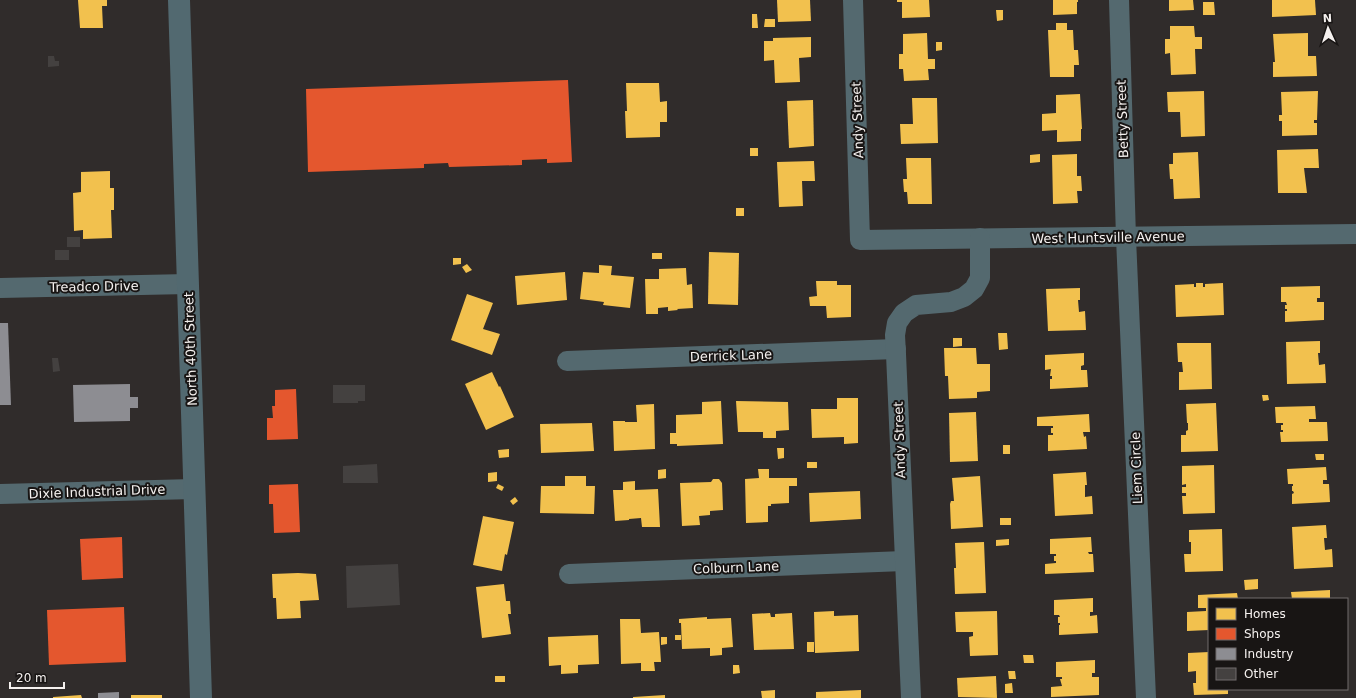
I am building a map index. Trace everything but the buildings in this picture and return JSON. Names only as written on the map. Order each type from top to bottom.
[{"type":"street","name":"North 40th Street","points":[[179,0],[201,698]]},
{"type":"street","name":"Andy Street","points":[[853,0],[860,240]]},
{"type":"street","name":"Betty Street","points":[[1119,0],[1126,238]]},
{"type":"street","name":"West Huntsville Avenue","points":[[860,240],[1126,238],[1356,234]]},
{"type":"street","name":"Andy Street","points":[[910,698],[895,335],[897,323],[904,313],[916,304],[952,302],[964,297],[974,289],[980,278],[980,238]]},
{"type":"street","name":"Liem Circle","points":[[1126,238],[1146,698]]},
{"type":"street","name":"Treadco Drive","points":[[0,288],[188,284]]},
{"type":"street","name":"Derrick Lane","points":[[566,361],[896,349]]},
{"type":"street","name":"Dixie Industrial Drive","points":[[0,494],[194,489]]},
{"type":"street","name":"Colburn Lane","points":[[569,574],[904,561]]}]
